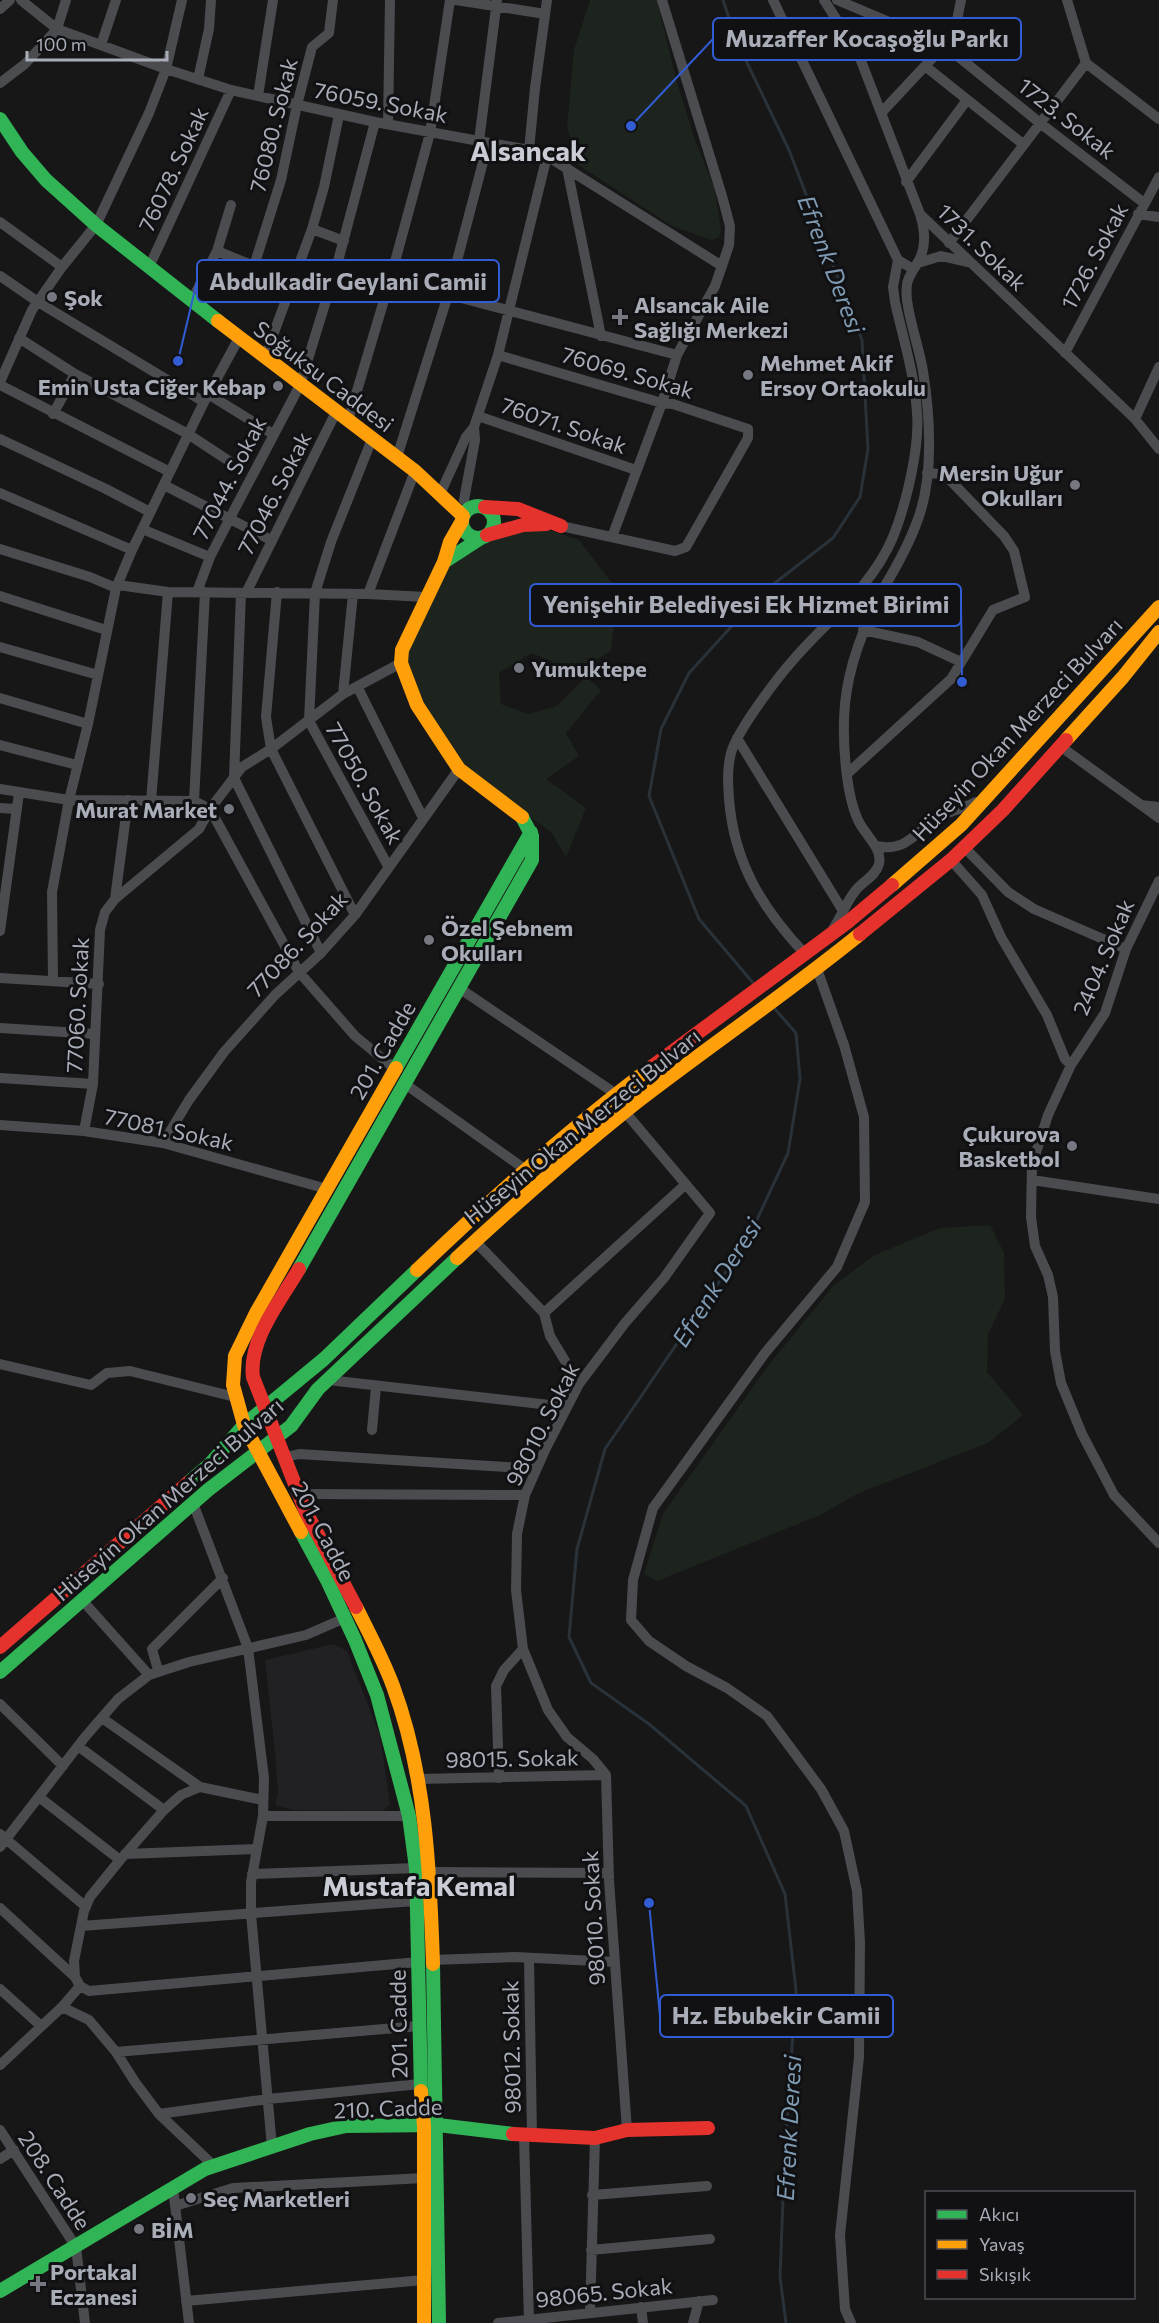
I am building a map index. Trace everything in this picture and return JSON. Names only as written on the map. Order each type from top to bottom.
[{"type":"main road","name":"Soğuksu Caddesi","points":[[3,128],[46,180],[96,225],[239,338],[415,471],[441,494]]},
{"type":"main road","points":[[441,494],[465,511],[485,507],[518,509],[561,526]]},
{"type":"main road","points":[[444,562],[491,531],[494,519],[485,507]]},
{"type":"main road","points":[[465,511],[465,532],[470,535],[484,536],[534,523],[561,526]]},
{"type":"main road","points":[[465,511],[450,542],[444,562],[402,650],[401,663],[417,705],[459,770],[520,815],[531,832]]},
{"type":"main road","name":"Hüseyin Okan Merzeci Bulvarı","points":[[0,1647],[210,1464],[244,1425],[324,1359],[473,1216],[526,1170],[616,1094],[828,937],[961,825],[1159,607]]},
{"type":"main road","name":"Hüseyin Okan Merzeci Bulvarı","points":[[0,1672],[193,1503],[291,1426],[318,1389],[523,1196],[626,1112],[813,972],[951,860],[1003,810],[1158,635]]},
{"type":"main road","name":"201. Cadde","points":[[439,2323],[431,2125],[430,1872],[419,1779],[393,1688],[370,1630],[310,1521],[265,1409],[251,1366],[255,1349],[527,870],[534,848],[531,832]]},
{"type":"main road","name":"201. Cadde","points":[[424,2323],[424,2178],[431,2125],[420,2084],[416,1868],[409,1816],[377,1695],[345,1618],[244,1425],[233,1385],[235,1356],[327,1189],[531,832]]},
{"type":"main road","name":"210. Cadde","points":[[0,2290],[213,2166],[310,2134],[346,2126],[431,2125],[528,2135],[595,2138],[627,2130],[708,2128]]},
{"type":"street","points":[[0,9],[10,0]]},
{"type":"street","name":"76059. Sokak","points":[[21,0],[57,29],[231,90],[339,115],[529,150],[547,156],[723,266]]},
{"type":"street","points":[[0,83],[25,64],[57,29],[66,0]]},
{"type":"street","points":[[101,45],[116,0]]},
{"type":"street","points":[[170,472],[53,414],[0,384],[19,338],[38,302],[62,267],[96,225],[149,113],[166,69],[182,0]]},
{"type":"street","points":[[198,79],[209,29],[211,0]]},
{"type":"street","points":[[258,96],[273,0]]},
{"type":"street","name":"76080. Sokak","points":[[254,266],[281,180],[312,47],[330,33],[333,0]]},
{"type":"street","points":[[388,124],[390,0]]},
{"type":"street","points":[[348,421],[430,133],[450,0]]},
{"type":"street","points":[[456,0],[497,3],[545,14]]},
{"type":"street","points":[[529,150],[547,0]]},
{"type":"street","points":[[561,526],[612,537],[677,356],[715,286],[729,245],[730,226],[662,0]]},
{"type":"street","points":[[772,0],[898,260],[893,287],[918,414],[915,453],[903,509],[893,537],[867,583],[793,660],[737,738],[730,754],[728,781],[735,838],[755,890],[800,958]]},
{"type":"street","name":"1731. Sokak","points":[[824,0],[858,53],[920,214],[1135,419],[1159,449]]},
{"type":"street","name":"1723. Sokak","points":[[837,0],[944,45],[1144,203]]},
{"type":"street","points":[[882,112],[954,35],[961,0]]},
{"type":"street","points":[[1067,0],[1086,63],[1159,119]]},
{"type":"street","points":[[397,457],[448,295],[484,142],[497,3]]},
{"type":"street","points":[[950,243],[1086,63]]},
{"type":"street","points":[[925,66],[1023,144]]},
{"type":"street","name":"76078. Sokak","points":[[150,266],[231,90]]},
{"type":"street","points":[[906,182],[967,100]]},
{"type":"street","points":[[265,357],[312,229],[324,187],[339,115]]},
{"type":"street","name":"77044. Sokak","points":[[194,801],[201,592],[210,557],[300,385],[344,242],[375,122]]},
{"type":"street","points":[[441,494],[466,437],[474,427],[498,355],[547,156]]},
{"type":"street","points":[[567,168],[601,336]]},
{"type":"street","name":"1726. Sokak","points":[[1065,353],[1159,177]]},
{"type":"street","points":[[192,300],[217,251],[231,206]]},
{"type":"street","points":[[828,937],[856,890],[878,869],[880,860],[876,846],[858,820],[844,749],[845,703],[863,630],[919,518],[927,473],[929,420],[923,371],[907,299],[908,279],[925,241],[920,214]]},
{"type":"street","points":[[1138,214],[1159,217]]},
{"type":"street","points":[[0,222],[62,267]]},
{"type":"street","points":[[312,229],[344,242]]},
{"type":"street","points":[[217,251],[254,266],[290,293]]},
{"type":"street","points":[[898,260],[915,266],[941,256],[972,263]]},
{"type":"street","points":[[337,265],[677,356]]},
{"type":"street","points":[[0,278],[38,302],[273,434]]},
{"type":"street","points":[[19,338],[75,374],[189,434],[232,463]]},
{"type":"street","points":[[53,980],[52,892],[69,800],[88,724],[106,630],[117,587],[150,512],[206,398],[239,338]]},
{"type":"street","name":"76069. Sokak","points":[[498,355],[662,403],[673,404],[748,429],[748,438],[686,547],[675,551],[612,537]]},
{"type":"street","points":[[1135,419],[1159,367]]},
{"type":"street","points":[[53,414],[75,374]]},
{"type":"street","name":"77046. Sokak","points":[[244,592],[336,412]]},
{"type":"street","name":"76071. Sokak","points":[[478,416],[636,470]]},
{"type":"street","points":[[465,511],[475,440],[474,427]]},
{"type":"street","points":[[0,439],[150,512]]},
{"type":"street","name":"77050. Sokak","points":[[372,439],[331,542],[315,593],[309,721],[388,867]]},
{"type":"street","points":[[368,594],[415,471]]},
{"type":"street","points":[[848,773],[951,679],[993,610],[1024,597],[1014,551],[1004,536],[950,480],[940,474],[927,473]]},
{"type":"street","points":[[164,484],[271,540]]},
{"type":"street","points":[[0,493],[132,550]]},
{"type":"street","points":[[142,529],[210,557]]},
{"type":"street","points":[[0,549],[117,587],[168,592],[277,592],[426,597]]},
{"type":"street","points":[[151,801],[168,592]]},
{"type":"street","points":[[244,592],[234,778],[321,952]]},
{"type":"street","points":[[277,592],[266,717],[271,749],[355,915]]},
{"type":"street","points":[[343,694],[353,594]]},
{"type":"street","points":[[0,596],[106,630]]},
{"type":"street","points":[[863,630],[918,642],[961,662]]},
{"type":"street","points":[[0,647],[98,675]]},
{"type":"street","name":"77060. Sokak","points":[[84,1131],[93,1084],[100,930],[105,912],[115,899],[198,829],[242,767],[271,749],[343,694],[401,663]]},
{"type":"street","points":[[358,688],[423,818]]},
{"type":"street","points":[[0,698],[88,724]]},
{"type":"street","points":[[737,738],[843,911]]},
{"type":"street","points":[[0,745],[77,765]]},
{"type":"street","points":[[1060,746],[1159,818]]},
{"type":"street","name":"77086. Sokak","points":[[163,1143],[189,1100],[224,1052],[275,994],[321,952],[355,915],[459,770]]},
{"type":"street","points":[[0,789],[69,800],[194,801],[210,809],[299,972],[355,1036],[395,1069]]},
{"type":"street","points":[[0,932],[19,793]]},
{"type":"street","points":[[876,846],[888,848],[900,846],[941,816],[965,808],[989,795]]},
{"type":"street","points":[[115,899],[128,800]]},
{"type":"street","points":[[1140,805],[1159,807]]},
{"type":"street","points":[[0,808],[16,809]]},
{"type":"street","points":[[964,847],[1008,892],[1034,909],[1126,949]]},
{"type":"street","points":[[951,860],[982,895],[1000,937],[1047,1015],[1065,1059],[1071,1065]]},
{"type":"street","name":"2404. Sokak","points":[[1157,887],[1126,949],[1105,1013],[1071,1065],[1048,1115],[1032,1165],[1031,1217],[1035,1246],[1048,1275],[1053,1297],[1055,1351],[1061,1383],[1082,1434],[1114,1495],[1159,1543]]},
{"type":"street","points":[[813,972],[844,1045],[864,1116],[865,1202],[837,1267],[765,1353],[653,1508],[633,1580],[631,1620],[649,1641],[686,1666],[727,1688],[766,1716],[821,1789],[844,1831],[857,1891],[860,1942],[859,2057],[840,2235],[845,2309],[851,2323]]},
{"type":"street","points":[[0,978],[99,984]]},
{"type":"street","points":[[459,988],[616,1094]]},
{"type":"street","points":[[0,1028],[95,1034]]},
{"type":"street","points":[[0,1078],[93,1084]]},
{"type":"street","points":[[405,1084],[526,1170]]},
{"type":"street","points":[[544,1313],[686,1184],[626,1112]]},
{"type":"street","name":"77081. Sokak","points":[[0,1125],[84,1131],[163,1143],[327,1189]]},
{"type":"street","points":[[1032,1180],[1159,1199]]},
{"type":"street","name":"98010. Sokak","points":[[627,2130],[608,1873],[606,1775],[593,1759],[567,1737],[548,1710],[523,1649],[516,1590],[517,1534],[525,1495],[579,1384],[625,1323],[664,1278],[710,1213],[686,1184]]},
{"type":"street","points":[[475,1241],[544,1313],[550,1336],[579,1384]]},
{"type":"street","points":[[0,1364],[91,1385],[107,1373],[130,1371],[235,1397]]},
{"type":"street","points":[[328,1380],[567,1407]]},
{"type":"street","points":[[372,1430],[376,1387]]},
{"type":"street","points":[[286,1457],[299,1454],[536,1469]]},
{"type":"street","points":[[298,1494],[525,1495]]},
{"type":"street","points":[[193,1503],[248,1648],[264,1778],[263,1816],[252,1874],[251,1914],[272,2147]]},
{"type":"street","points":[[153,1673],[152,1649],[223,1578]]},
{"type":"street","points":[[82,1600],[153,1673]]},
{"type":"street","points":[[86,1907],[2,1840],[118,1699],[153,1673],[306,1635],[345,1618]]},
{"type":"street","points":[[499,1778],[496,1686],[504,1670],[523,1649]]},
{"type":"street","points":[[0,1704],[63,1766]]},
{"type":"street","points":[[102,1718],[200,1787],[263,1800]]},
{"type":"street","points":[[78,1746],[164,1810]]},
{"type":"street","name":"98015. Sokak","points":[[419,1779],[606,1775]]},
{"type":"street","points":[[2,2059],[62,2007],[78,1981],[74,1961],[90,1897],[164,1810],[181,1795],[200,1787]]},
{"type":"street","points":[[39,1797],[122,1857],[256,1849]]},
{"type":"street","points":[[263,1816],[409,1816]]},
{"type":"street","points":[[252,1874],[416,1868]]},
{"type":"street","points":[[430,1872],[608,1873]]},
{"type":"street","points":[[81,1926],[415,1901]]},
{"type":"street","points":[[0,1908],[89,1991],[418,1962]]},
{"type":"street","name":"98012. Sokak","points":[[529,1958],[529,2321]]},
{"type":"street","name":"98012. Sokak","points":[[432,1960],[529,1958],[615,1962]]},
{"type":"street","points":[[0,1989],[41,2026]]},
{"type":"street","points":[[62,2007],[89,2020],[116,2052],[159,2114],[213,2166]]},
{"type":"street","points":[[116,2052],[419,2026]]},
{"type":"street","points":[[159,2114],[268,2099],[420,2084]]},
{"type":"street","name":"208. Cadde","points":[[0,2130],[76,2247],[85,2323]]},
{"type":"street","points":[[590,2313],[595,2138]]},
{"type":"street","points":[[0,2159],[14,2150]]},
{"type":"street","points":[[175,2206],[233,2188],[424,2178]]},
{"type":"street","points":[[592,2195],[707,2186]]},
{"type":"street","points":[[172,2188],[189,2323]]},
{"type":"street","points":[[591,2250],[710,2239]]},
{"type":"street","points":[[186,2301],[423,2280]]},
{"type":"street","name":"98065. Sokak","points":[[498,2323],[713,2300]]},
{"type":"street","points":[[693,2323],[699,2301]]},
{"type":"street","points":[[641,2307],[643,2323]]},
{"type":"shaded area","points":[[590,0],[657,0],[676,79],[694,137],[715,190],[721,230],[719,237],[712,240],[672,226],[577,164],[577,156],[567,128],[574,50]]},
{"type":"shaded area","name":"Yumuktepe","points":[[540,527],[579,540],[618,591],[611,651],[575,672],[532,653],[499,673],[501,704],[529,714],[557,706],[586,677],[601,690],[566,733],[579,756],[546,779],[586,808],[566,857],[551,832],[467,770],[428,716],[407,664],[408,648],[442,572],[492,536]]},
{"type":"shaded area","points":[[990,1225],[1004,1253],[1005,1299],[988,1334],[987,1372],[1023,1415],[988,1443],[859,1493],[820,1515],[657,1581],[644,1574],[663,1514],[767,1367],[834,1285],[875,1255],[940,1228]]},
{"type":"shaded area","points":[[334,1644],[347,1651],[380,1736],[390,1804],[383,1811],[293,1810],[275,1805],[278,1792],[265,1660]]},
{"type":"waterway","name":"Efrenk Deresi","points":[[723,0],[737,42],[789,150],[862,340],[868,449],[860,497],[833,538],[762,593],[689,673],[661,729],[649,796],[699,919],[754,984]]},
{"type":"waterway","name":"Efrenk Deresi","points":[[774,1008],[796,1033],[800,1079],[788,1153],[747,1241],[605,1449],[577,1549],[569,1637],[591,1683],[649,1724],[746,1806],[785,1894],[796,1990],[785,2147],[780,2277],[786,2323]]},
{"type":"traffic: fast","points":[[0,119],[22,152],[46,180],[96,225],[218,321]]},
{"type":"traffic: fast","points":[[478,506],[489,511],[494,522],[489,533],[478,538],[467,533],[462,522],[467,511],[478,506]]},
{"type":"traffic: fast","points":[[444,562],[481,538]]},
{"type":"traffic: fast","points":[[299,1269],[532,860],[532,836],[522,817]]},
{"type":"traffic: fast","points":[[396,1068],[531,832]]},
{"type":"traffic: fast","points":[[0,1672],[208,1490],[291,1426],[318,1389],[457,1258]]},
{"type":"traffic: fast","points":[[189,1482],[210,1464],[244,1425],[324,1359],[417,1270]]},
{"type":"traffic: fast","points":[[301,1532],[328,1582],[377,1695],[409,1816],[416,1868],[421,2091]]},
{"type":"traffic: fast","points":[[433,1964],[439,2323]]},
{"type":"traffic: fast","points":[[0,2291],[205,2169],[310,2134],[346,2126],[438,2125],[513,2134]]},
{"type":"traffic: slow","points":[[218,321],[415,471],[463,516]]},
{"type":"traffic: slow","points":[[462,521],[450,542],[444,562],[402,650],[401,663],[417,705],[459,769],[522,817]]},
{"type":"traffic: slow","points":[[892,885],[961,825],[1159,607]]},
{"type":"traffic: slow","points":[[1066,740],[1123,677],[1159,632]]},
{"type":"traffic: slow","points":[[457,1258],[633,1105],[860,934]]},
{"type":"traffic: slow","points":[[417,1270],[532,1164],[653,1066]]},
{"type":"traffic: slow","points":[[301,1532],[244,1425],[233,1385],[235,1356],[256,1313],[396,1068]]},
{"type":"traffic: slow","points":[[356,1607],[393,1686],[413,1754],[428,1858],[433,1964]]},
{"type":"traffic: slow","points":[[421,2091],[424,2126],[424,2323]]},
{"type":"traffic: jam","points":[[485,507],[518,509],[561,526]]},
{"type":"traffic: jam","points":[[487,535],[523,525],[546,524]]},
{"type":"traffic: jam","points":[[860,934],[951,860],[1003,810],[1066,740]]},
{"type":"traffic: jam","points":[[653,1066],[849,921],[892,885]]},
{"type":"traffic: jam","points":[[299,1269],[275,1307],[261,1335],[253,1363],[253,1377],[305,1510],[356,1607]]},
{"type":"traffic: jam","points":[[0,1647],[189,1482]]},
{"type":"traffic: jam","points":[[513,2134],[595,2138],[627,2130],[708,2128]]},
{"type":"place","name":"Muzaffer Kocaşoğlu Parkı","points":[[631,126]]},
{"type":"place","name":"Şok","points":[[52,297]]},
{"type":"place","name":"Alsancak Aile Sağlığı Merkezi","points":[[620,317]]},
{"type":"place","name":"Abdulkadir Geylani Camii","points":[[178,361]]},
{"type":"place","name":"Mehmet Akif Ersoy Ortaokulu","points":[[748,375]]},
{"type":"place","name":"Emin Usta Ciğer Kebap","points":[[278,386]]},
{"type":"place","name":"Mersin Uğur Okulları","points":[[1075,485]]},
{"type":"place","name":"Yumuktepe","points":[[519,668]]},
{"type":"place","name":"Yenişehir Belediyesi Ek Hizmet Birimi","points":[[962,682]]},
{"type":"place","name":"Murat Market","points":[[229,809]]},
{"type":"place","name":"Özel Şebnem Okulları","points":[[429,940]]},
{"type":"place","name":"Çukurova Basketbol","points":[[1072,1146]]},
{"type":"place","name":"Hz. Ebubekir Camii","points":[[649,1903]]},
{"type":"place","name":"Seç Marketleri","points":[[191,2198]]},
{"type":"place","name":"BİM","points":[[139,2229]]},
{"type":"place","name":"Portakal Eczanesi","points":[[38,2284]]},
{"type":"district","name":"Alsancak","points":[[528,150]]},
{"type":"district","name":"Mustafa Kemal","points":[[419,1885]]}]
